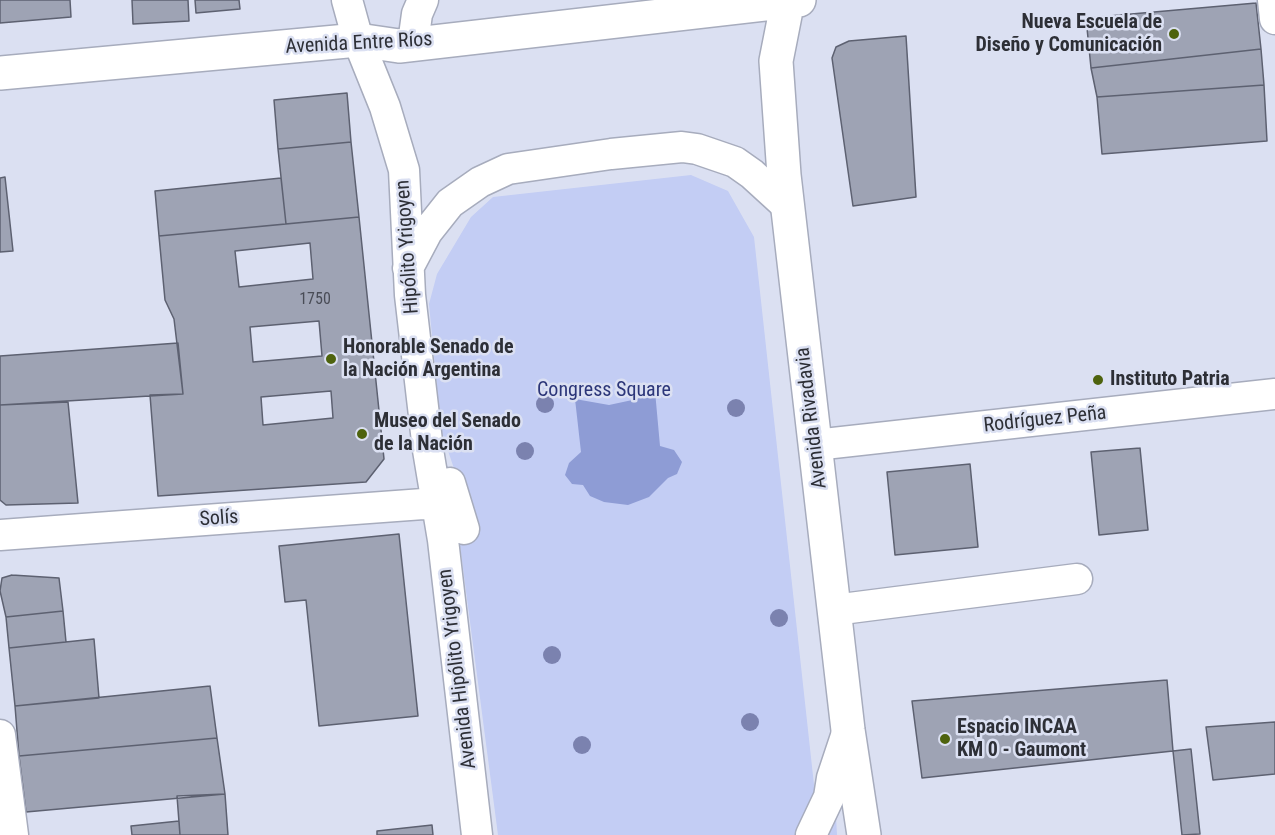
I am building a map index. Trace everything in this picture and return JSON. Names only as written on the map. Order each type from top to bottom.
[{"type":"main road","name":"Avenida Entre Ríos","points":[[0,72],[358,40],[399,46],[715,4],[792,0]]},
{"type":"main road","name":"Avenida Rivadavia","points":[[792,0],[776,61],[787,206],[848,730],[864,835]]},
{"type":"street","name":"Hipólito Yrigoyen","points":[[346,0],[358,40],[385,107],[404,170],[407,270],[428,450],[437,503]]},
{"type":"street","points":[[413,43],[417,14],[423,0]]},
{"type":"street","points":[[1273,0],[1275,19]]},
{"type":"street","points":[[407,270],[427,232],[450,203],[480,182],[508,169],[611,154],[682,147],[697,149],[735,162],[752,174],[787,206]]},
{"type":"street","name":"Rodríguez Peña","points":[[815,446],[1275,394]]},
{"type":"street","points":[[428,450],[452,486],[464,529]]},
{"type":"street","name":"Solís","points":[[0,535],[437,503]]},
{"type":"street","name":"Avenida Hipólito Yrigoyen","points":[[437,503],[477,835]]},
{"type":"street","points":[[834,610],[1077,579]]},
{"type":"street","points":[[811,835],[829,797],[832,778],[848,730]]},
{"type":"street","points":[[0,735],[14,835]]},
{"type":"green space","name":"Congress Square","points":[[691,175],[728,191],[754,237],[816,803],[836,816],[837,835],[498,835],[459,538],[474,528],[441,430],[429,304],[437,274],[471,217],[493,197]]},
{"type":"shaded area","points":[[655,391],[660,446],[674,450],[682,462],[677,474],[668,478],[649,497],[628,505],[604,502],[590,496],[583,485],[572,484],[565,475],[569,463],[581,452],[575,399],[609,405],[637,399]]},
{"type":"building","points":[[0,0],[70,0],[71,17],[0,23]]},
{"type":"building","points":[[132,0],[188,0],[189,21],[133,24]]},
{"type":"building","points":[[195,0],[239,0],[240,9],[196,13]]},
{"type":"building","name":"Nueva Escuela de Diseño y Comunicación","points":[[1256,3],[1261,49],[1091,68],[1086,18]]},
{"type":"building","points":[[906,36],[916,197],[853,206],[832,58],[836,47],[849,41]]},
{"type":"building","points":[[1261,49],[1264,85],[1097,97],[1091,68]]},
{"type":"building","points":[[1264,85],[1267,141],[1102,154],[1097,97]]},
{"type":"building","points":[[347,93],[351,142],[278,149],[274,100]]},
{"type":"building","points":[[351,142],[359,217],[286,224],[278,149]]},
{"type":"building","points":[[5,177],[13,251],[0,252],[0,178]]},
{"type":"building","points":[[281,178],[286,224],[159,236],[155,191]]},
{"type":"building","name":"Honorable Senado de la Nación Argentina","points":[[359,217],[384,459],[366,482],[158,496],[150,395],[183,394],[174,319],[165,300],[159,236]],"holes":[[[310,243],[313,279],[239,287],[235,251]],[[319,321],[322,356],[253,362],[250,327]],[[331,391],[333,418],[263,425],[261,397]]]},
{"type":"building","points":[[178,343],[183,394],[0,405],[0,356]]},
{"type":"building","points":[[68,402],[78,503],[6,505],[0,500],[0,405]]},
{"type":"building","points":[[1140,448],[1148,530],[1099,535],[1091,452]]},
{"type":"building","points":[[970,464],[978,547],[895,555],[887,472]]},
{"type":"building","points":[[399,534],[418,716],[319,726],[306,600],[285,602],[279,546]]},
{"type":"building","points":[[12,575],[59,578],[63,611],[6,617],[0,591],[2,578]]},
{"type":"building","points":[[63,611],[66,642],[9,648],[6,617]]},
{"type":"building","points":[[94,639],[99,698],[15,706],[9,648]]},
{"type":"building","points":[[1167,680],[1173,751],[922,778],[912,701]]},
{"type":"building","points":[[210,686],[217,738],[19,756],[15,706]]},
{"type":"building","points":[[1275,722],[1275,774],[1213,780],[1206,727]]},
{"type":"building","points":[[217,738],[225,794],[26,812],[19,756]]},
{"type":"building","points":[[1191,749],[1200,834],[1182,835],[1173,751]]},
{"type":"building","points":[[225,794],[228,835],[180,835],[177,796]]},
{"type":"building","points":[[179,821],[180,835],[132,835],[131,826]]},
{"type":"building","points":[[432,825],[433,835],[377,835],[377,831]]},
{"type":"place","name":"Nueva Escuela de Diseño y Comunicación","points":[[1174,34]]},
{"type":"place","name":"Honorable Senado de la Nación Argentina","points":[[331,359]]},
{"type":"place","name":"Instituto Patria","points":[[1098,380]]},
{"type":"place","name":"Museo del Senado de la Nación","points":[[362,434]]},
{"type":"place","name":"Espacio INCAA KM 0 - Gaumont","points":[[945,739]]}]
